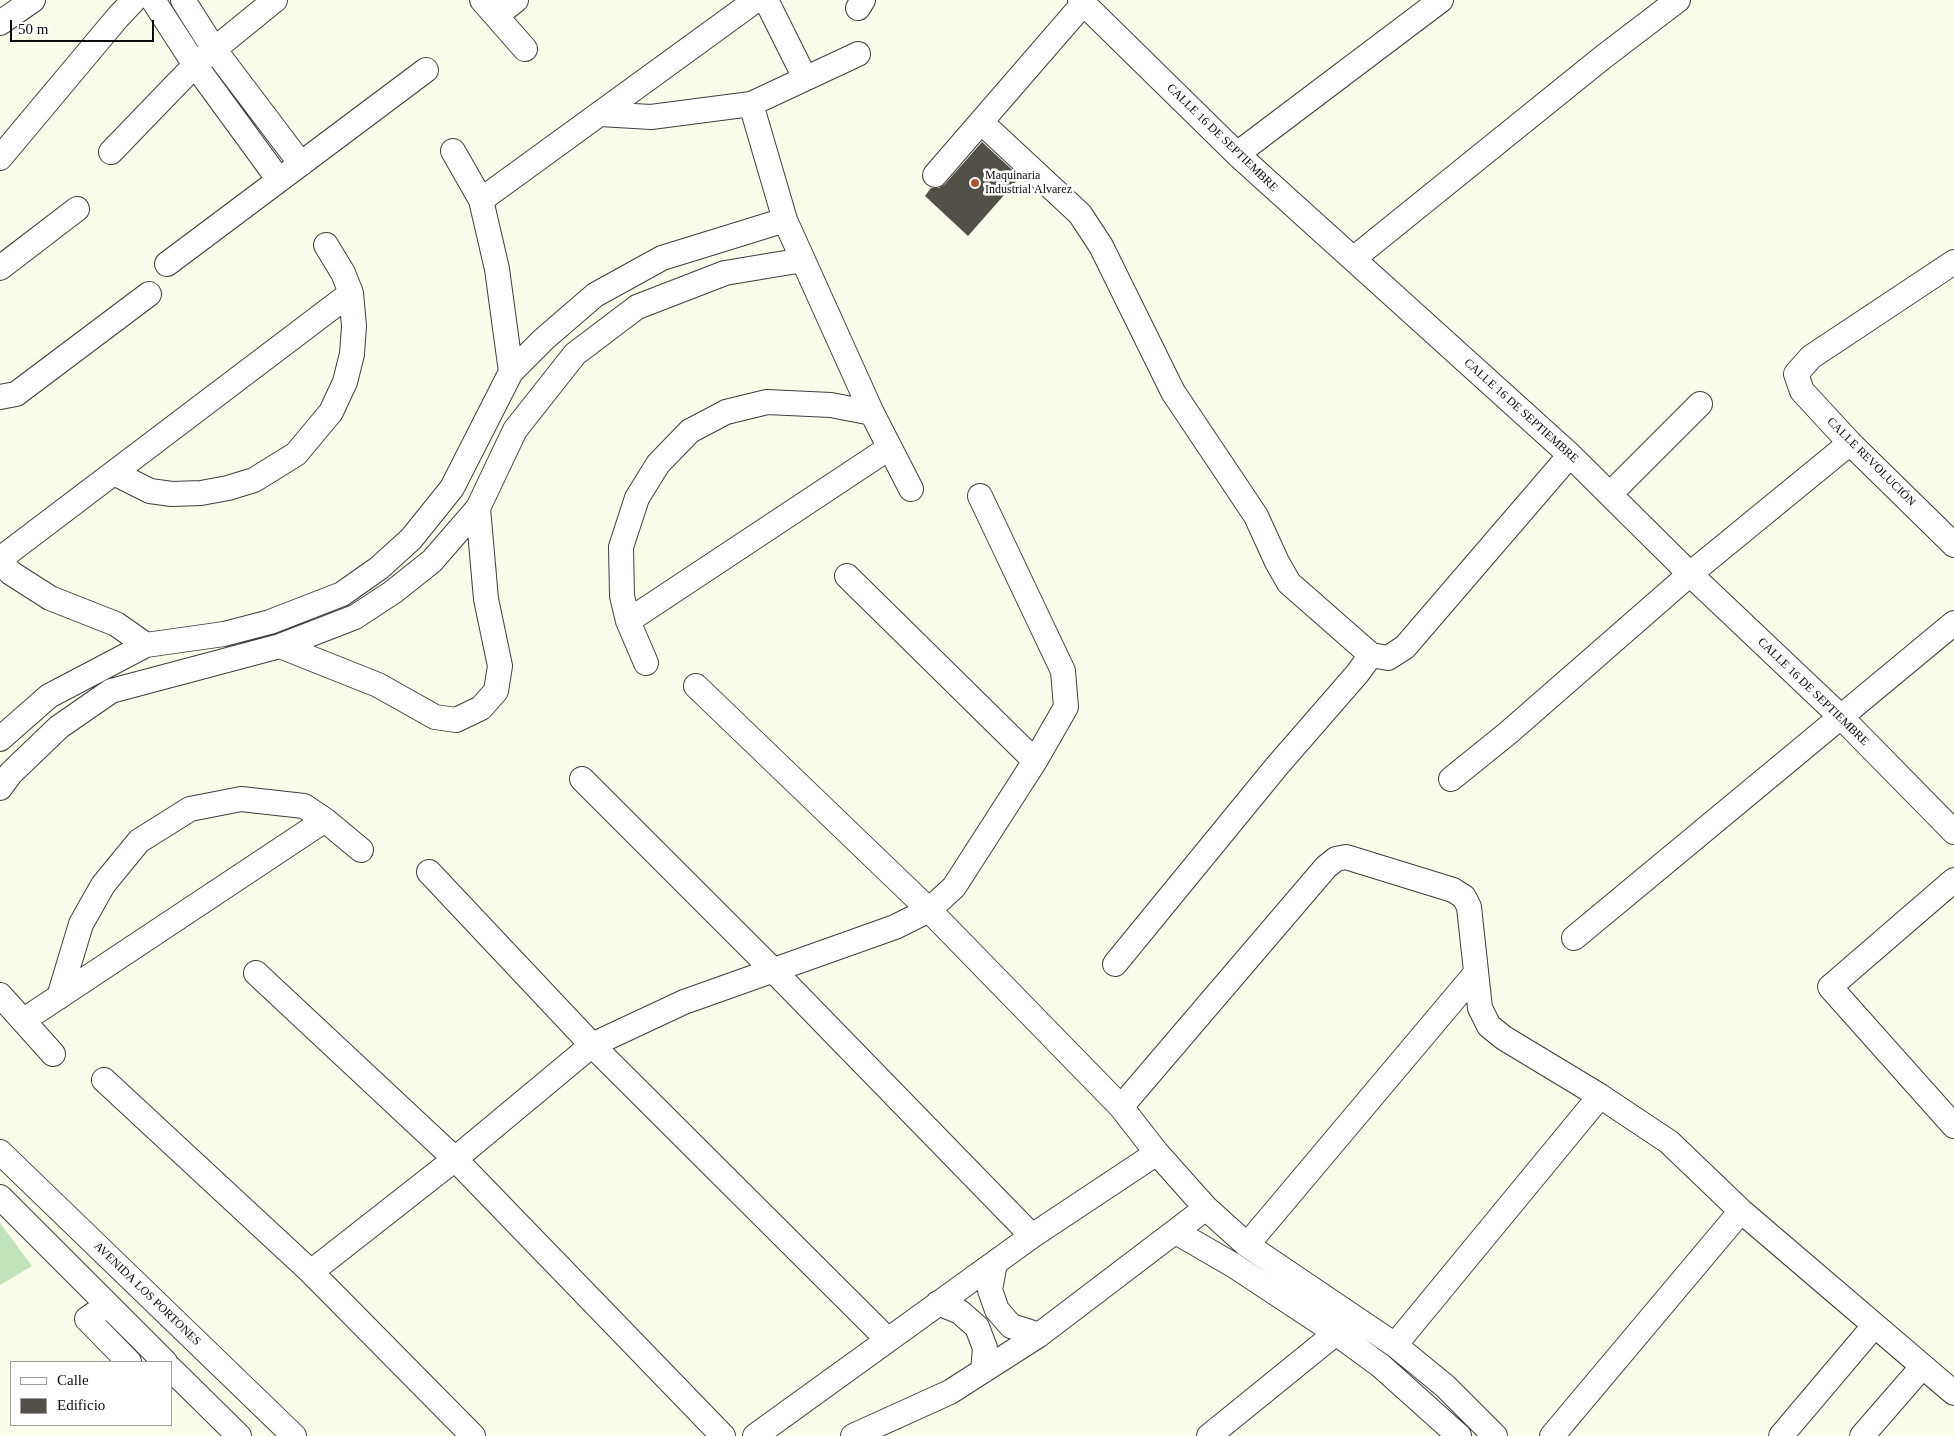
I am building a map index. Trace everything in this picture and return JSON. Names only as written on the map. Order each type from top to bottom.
[{"type":"street","points":[[0,23],[33,0]]},
{"type":"street","points":[[0,158],[134,0]]},
{"type":"street","points":[[153,0],[195,65],[279,180]]},
{"type":"street","points":[[111,152],[195,65],[275,0]]},
{"type":"street","points":[[516,0],[489,8],[525,49]]},
{"type":"street","points":[[481,200],[756,0]]},
{"type":"street","points":[[766,0],[805,78]]},
{"type":"street","points":[[1237,154],[1441,0]]},
{"type":"street","points":[[1353,259],[1602,58],[1678,0]]},
{"type":"street","points":[[935,175],[1081,2]]},
{"type":"street","name":"CALLE 16 DE SEPTIEMBRE","points":[[1081,2],[1237,154],[1570,455],[1690,574],[1842,718],[1954,832]]},
{"type":"street","points":[[188,8],[214,49],[301,164]]},
{"type":"street","points":[[600,114],[651,116],[751,104],[858,54]]},
{"type":"street","points":[[167,264],[426,70]]},
{"type":"street","points":[[751,104],[785,220],[872,413],[911,489]]},
{"type":"street","points":[[981,122],[1080,214],[1100,246],[1173,392],[1256,516],[1289,583],[1371,655],[1388,658],[1405,647],[1570,455]]},
{"type":"street","points":[[453,151],[481,200],[497,269],[510,372]]},
{"type":"street","points":[[0,268],[77,209]]},
{"type":"street","points":[[0,739],[48,696],[146,645],[224,634],[270,622],[342,594],[379,568],[411,539],[452,488],[510,372],[544,339],[595,295],[662,258],[785,220]]},
{"type":"street","points":[[114,473],[150,491],[172,494],[201,493],[254,480],[296,454],[331,412],[345,382],[352,354],[354,326],[351,293],[344,273],[326,245]]},
{"type":"street","points":[[0,788],[11,774],[58,727],[111,691],[280,646],[355,617],[393,592],[432,561],[478,508],[515,430],[575,354],[637,307],[725,274],[803,260]]},
{"type":"street","name":"CALLE REVOLUCIÓN","points":[[1954,262],[1811,356],[1796,374],[1802,391],[1850,443],[1954,545]]},
{"type":"street","points":[[146,645],[116,624],[50,598],[10,573],[0,561],[351,293]]},
{"type":"street","points":[[0,398],[16,394],[149,294]]},
{"type":"street","points":[[646,663],[628,621],[622,596],[621,547],[636,498],[658,464],[690,431],[726,412],[767,402],[831,405],[872,413]]},
{"type":"street","points":[[1610,494],[1700,404]]},
{"type":"street","points":[[475,439],[504,452]]},
{"type":"street","points":[[1451,779],[1508,733],[1690,574],[1850,443]]},
{"type":"street","points":[[628,621],[889,448]]},
{"type":"street","points":[[310,1272],[455,1159],[592,1046],[684,1002],[772,968],[895,926],[929,910],[954,887],[1035,761],[1066,707],[1063,671],[980,496]]},
{"type":"street","points":[[280,646],[378,685],[435,717],[456,720],[481,708],[496,691],[500,666],[486,599],[478,508]]},
{"type":"street","points":[[847,576],[1035,761]]},
{"type":"street","points":[[1574,938],[1842,718],[1954,623]]},
{"type":"street","points":[[224,634],[230,659]]},
{"type":"street","points":[[1114,964],[1371,655]]},
{"type":"street","points":[[696,686],[929,910],[1121,1107],[1157,1154],[1206,1208],[1247,1245],[1395,1344],[1445,1386],[1495,1436]]},
{"type":"street","points":[[582,779],[772,968],[1032,1236]]},
{"type":"street","points":[[59,996],[81,924],[103,885],[139,841],[190,809],[241,799],[304,806],[325,820],[361,850]]},
{"type":"street","points":[[24,1020],[325,820]]},
{"type":"street","points":[[1121,1107],[1326,867],[1336,859],[1346,857],[1453,890],[1464,897],[1469,906],[1480,1008],[1489,1026],[1504,1038],[1600,1096],[1669,1142],[1741,1211],[1954,1393]]},
{"type":"street","points":[[429,872],[592,1046],[887,1339]]},
{"type":"street","points":[[1954,880],[1830,987],[1954,1126]]},
{"type":"street","points":[[256,973],[455,1159],[723,1436]]},
{"type":"street","points":[[1247,1245],[1475,974]]},
{"type":"street","points":[[0,995],[53,1054]]},
{"type":"street","points":[[104,1080],[310,1272],[473,1436]]},
{"type":"street","points":[[1395,1344],[1600,1096]]},
{"type":"street","name":"AVENIDA LOS PORTONES","points":[[0,1152],[294,1436]]},
{"type":"street","points":[[755,1436],[1032,1236],[1157,1154]]},
{"type":"street","points":[[0,1197],[164,1361]]},
{"type":"street","points":[[853,1436],[950,1392],[1039,1335],[1206,1208]]},
{"type":"street","points":[[1552,1436],[1741,1211]]},
{"type":"street","points":[[1176,1232],[1233,1265],[1381,1366],[1459,1436]]},
{"type":"street","points":[[995,1263],[990,1290],[997,1310],[1011,1326],[1039,1335]]},
{"type":"street","points":[[938,1303],[960,1312],[977,1327],[985,1348],[983,1371]]},
{"type":"street","points":[[107,1305],[87,1319],[124,1357],[138,1336]]},
{"type":"street","points":[[1782,1436],[1874,1326]]},
{"type":"street","points":[[1208,1436],[1336,1334]]},
{"type":"street","points":[[1862,1436],[1922,1367]]},
{"type":"street","points":[[172,1370],[238,1436],[266,1409]]},
{"type":"street","points":[[1427,1406],[1445,1386]]},
{"type":"green space","points":[[0,1223],[32,1266],[0,1285]]},
{"type":"building","name":"Maquinaria Industrial Alvarez","points":[[982,142],[1020,177],[968,236],[925,196],[931,188],[939,188],[945,184]]},
{"type":"place","name":"Maquinaria Industrial Alvarez","points":[[975,183]]}]
